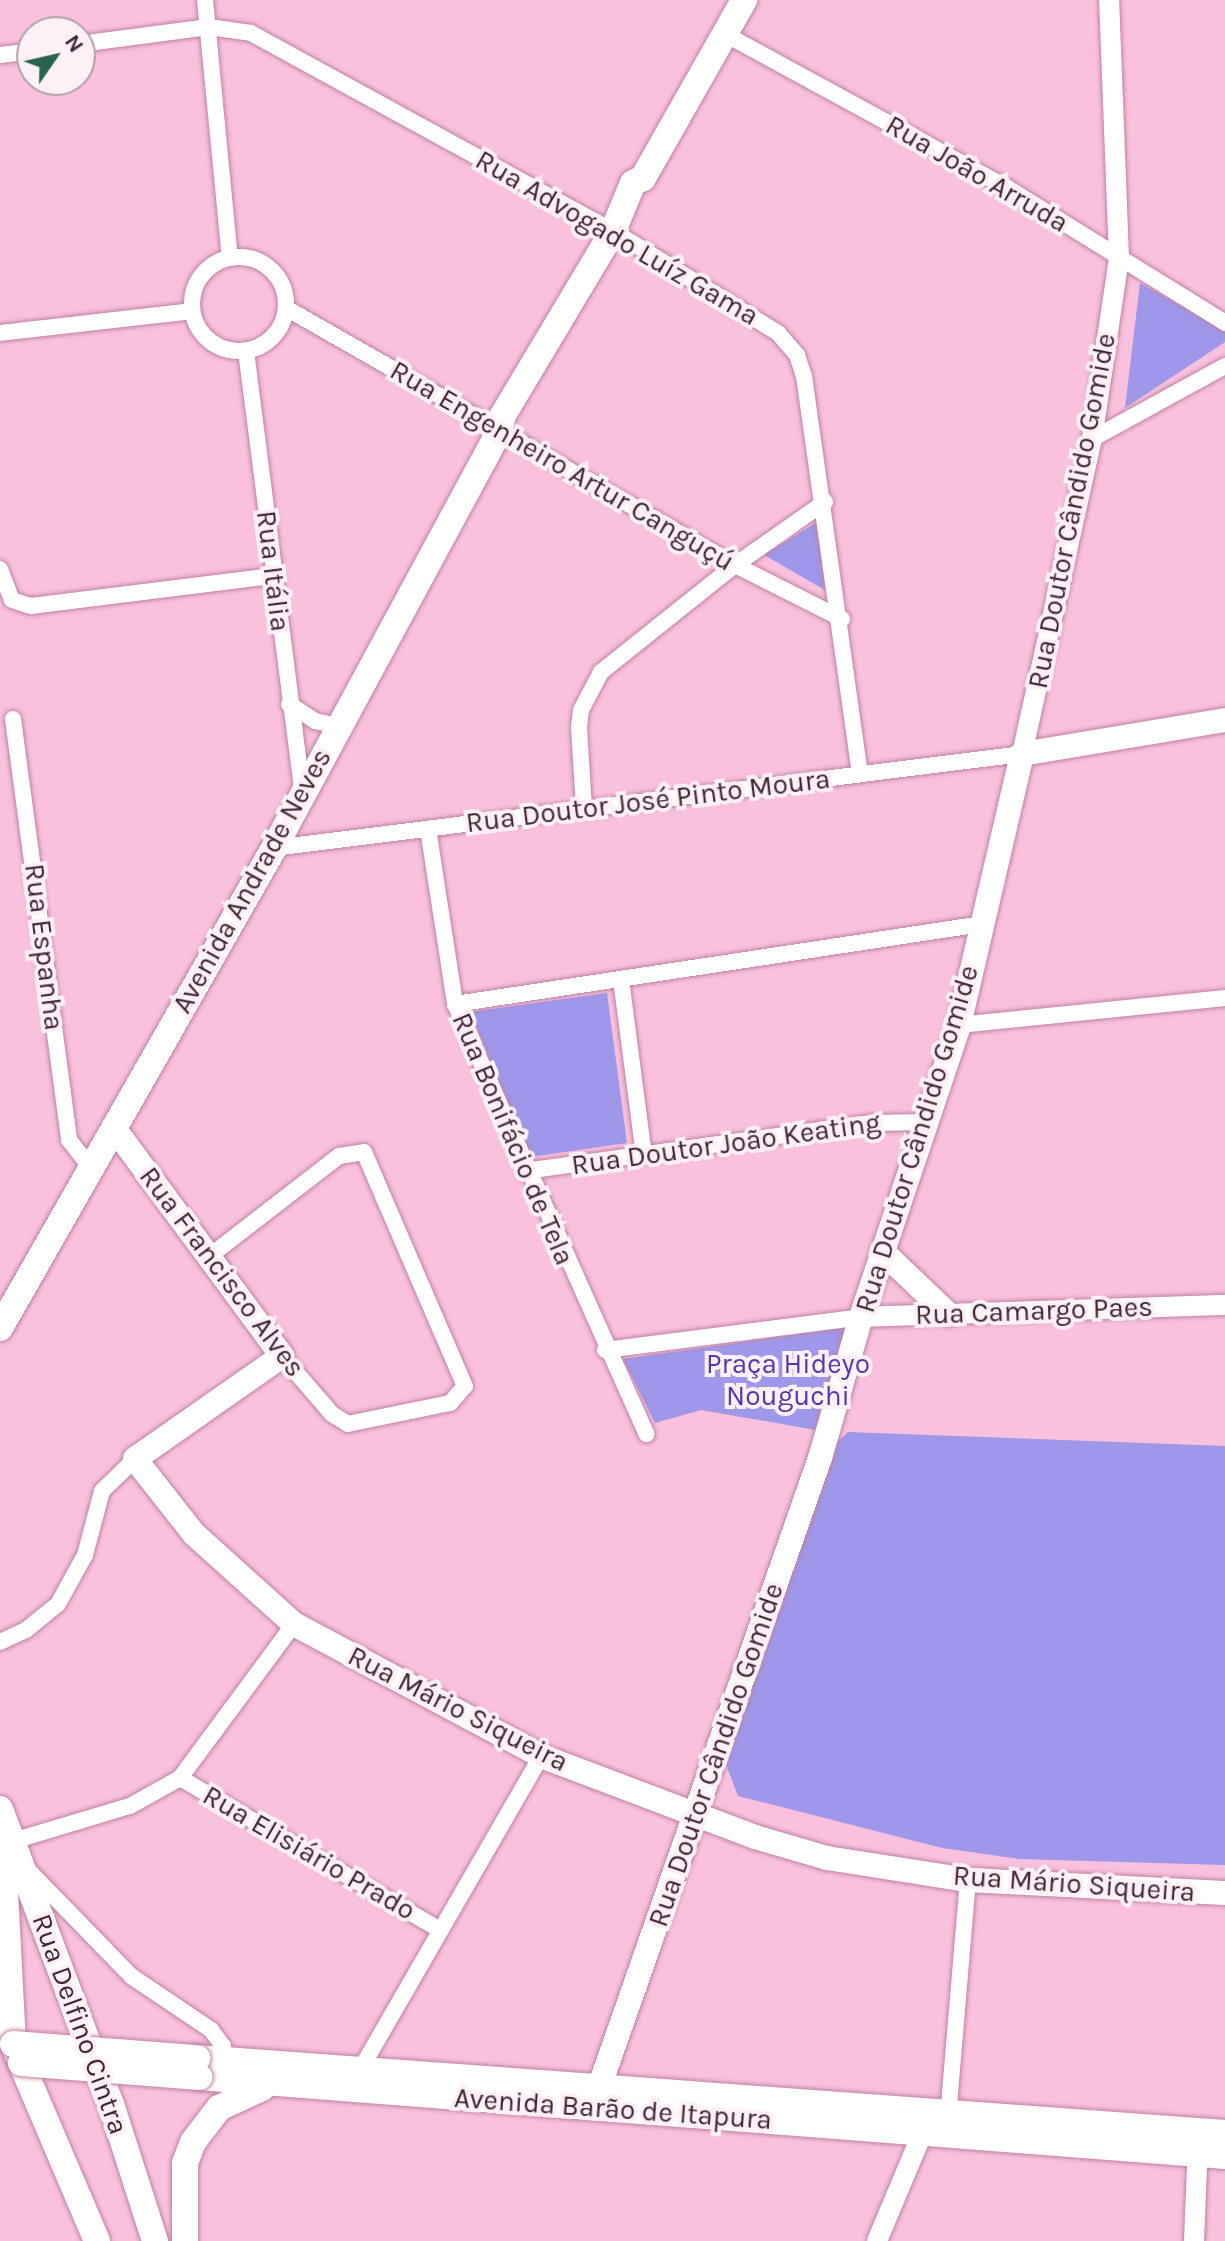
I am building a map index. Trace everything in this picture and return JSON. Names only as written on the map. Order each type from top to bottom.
[{"type":"main road","name":"Avenida Andrade Neves","points":[[0,1328],[274,848],[302,791],[499,432],[532,365],[544,355],[613,231],[625,223],[646,190],[643,178],[744,0]]},
{"type":"main road","points":[[1022,754],[1225,720]]},
{"type":"main road","name":"Rua Doutor Cândido Gomide","points":[[596,2097],[820,1458],[861,1317],[959,1025],[1022,754]]},
{"type":"main road","name":"Rua Francisco Alves","points":[[114,1128],[211,1255],[282,1356]]},
{"type":"main road","points":[[883,1252],[948,1314]]},
{"type":"main road","points":[[135,1459],[282,1356]]},
{"type":"main road","name":"Rua Mário Siqueira","points":[[135,1459],[212,1553],[294,1624],[541,1756],[694,1815],[827,1858],[968,1880],[1225,1893]]},
{"type":"main road","points":[[1,1811],[9,2053],[97,2241]]},
{"type":"main road","name":"Rua Delfino Cintra","points":[[1,1811],[155,2241]]},
{"type":"main road","name":"Avenida Barão de Itapura","points":[[9,2053],[206,2065],[360,2070],[922,2134],[1207,2148],[1225,2133]]},
{"type":"main road","name":"Avenida Barão de Itapura","points":[[206,2065],[282,2085],[596,2097],[948,2117],[1207,2148]]},
{"type":"main road","points":[[185,2241],[185,2163],[200,2130],[232,2098],[282,2085]]},
{"type":"street","points":[[205,0],[230,258]]},
{"type":"street","name":"Rua Doutor Cândido Gomide","points":[[1022,754],[1092,439],[1119,258],[1109,0]]},
{"type":"street","name":"Rua Advogado Luíz Gama","points":[[96,42],[209,27],[234,28],[267,41],[613,231],[749,311],[788,343],[804,376],[842,619],[860,774]]},
{"type":"street","name":"Rua João Arruda","points":[[725,34],[1006,187],[1225,323]]},
{"type":"street","points":[[245,257],[270,269],[285,294],[286,308],[277,332],[246,351],[211,342],[192,311],[192,296],[205,271],[230,258],[245,257]]},
{"type":"street","name":"Rua Engenheiro Artur Canguçú","points":[[286,308],[735,565],[842,619]]},
{"type":"street","points":[[0,333],[192,311]]},
{"type":"street","name":"Rua Itália","points":[[246,351],[302,791]]},
{"type":"street","points":[[1092,439],[1225,366]]},
{"type":"street","points":[[584,809],[579,728],[581,710],[601,672],[735,565],[825,502]]},
{"type":"street","points":[[1,575],[12,600],[31,606],[273,576]]},
{"type":"street","points":[[289,704],[315,721],[339,726]]},
{"type":"street","name":"Rua Espanha","points":[[13,719],[69,1140],[91,1168]]},
{"type":"street","name":"Rua Doutor José Pinto Moura","points":[[274,848],[1022,754]]},
{"type":"street","name":"Rua Bonifácio de Tela","points":[[428,829],[455,1004],[525,1171],[646,1434]]},
{"type":"street","points":[[455,1004],[982,924]]},
{"type":"street","points":[[621,979],[644,1155]]},
{"type":"street","points":[[959,1025],[1225,998]]},
{"type":"street","name":"Rua Doutor João Keating","points":[[525,1171],[872,1123],[927,1122]]},
{"type":"street","name":"Rua Francisco Alves","points":[[211,1255],[339,1156],[357,1151],[368,1155],[465,1386],[450,1403],[369,1423],[348,1424],[332,1414],[282,1356]]},
{"type":"street","name":"Rua Camargo Paes","points":[[605,1350],[861,1317],[1225,1305]]},
{"type":"street","points":[[0,1642],[26,1630],[58,1604],[85,1555],[102,1491],[135,1459]]},
{"type":"street","points":[[206,2065],[223,2046],[211,2030],[131,1976],[17,1852],[130,1806],[180,1778],[294,1624]]},
{"type":"street","points":[[360,2070],[437,1928],[541,1756]]},
{"type":"street","name":"Rua Elisiário Prado","points":[[180,1778],[437,1928]]},
{"type":"street","points":[[948,2117],[968,1880]]},
{"type":"street","points":[[877,2241],[922,2134]]},
{"type":"street","points":[[1194,2241],[1207,2148]]},
{"type":"green space","points":[[1140,283],[1225,330],[1225,342],[1125,408]]},
{"type":"green space","points":[[817,522],[825,590],[764,555]]},
{"type":"green space","points":[[607,993],[627,1143],[530,1157],[470,1012]]},
{"type":"green space","name":"Praça Hideyo Nouguchi","points":[[855,1326],[816,1430],[701,1410],[655,1423],[623,1359]]},
{"type":"green space","points":[[848,1432],[1225,1446],[1225,1865],[1019,1859],[942,1848],[738,1796],[725,1762],[820,1458]]}]
